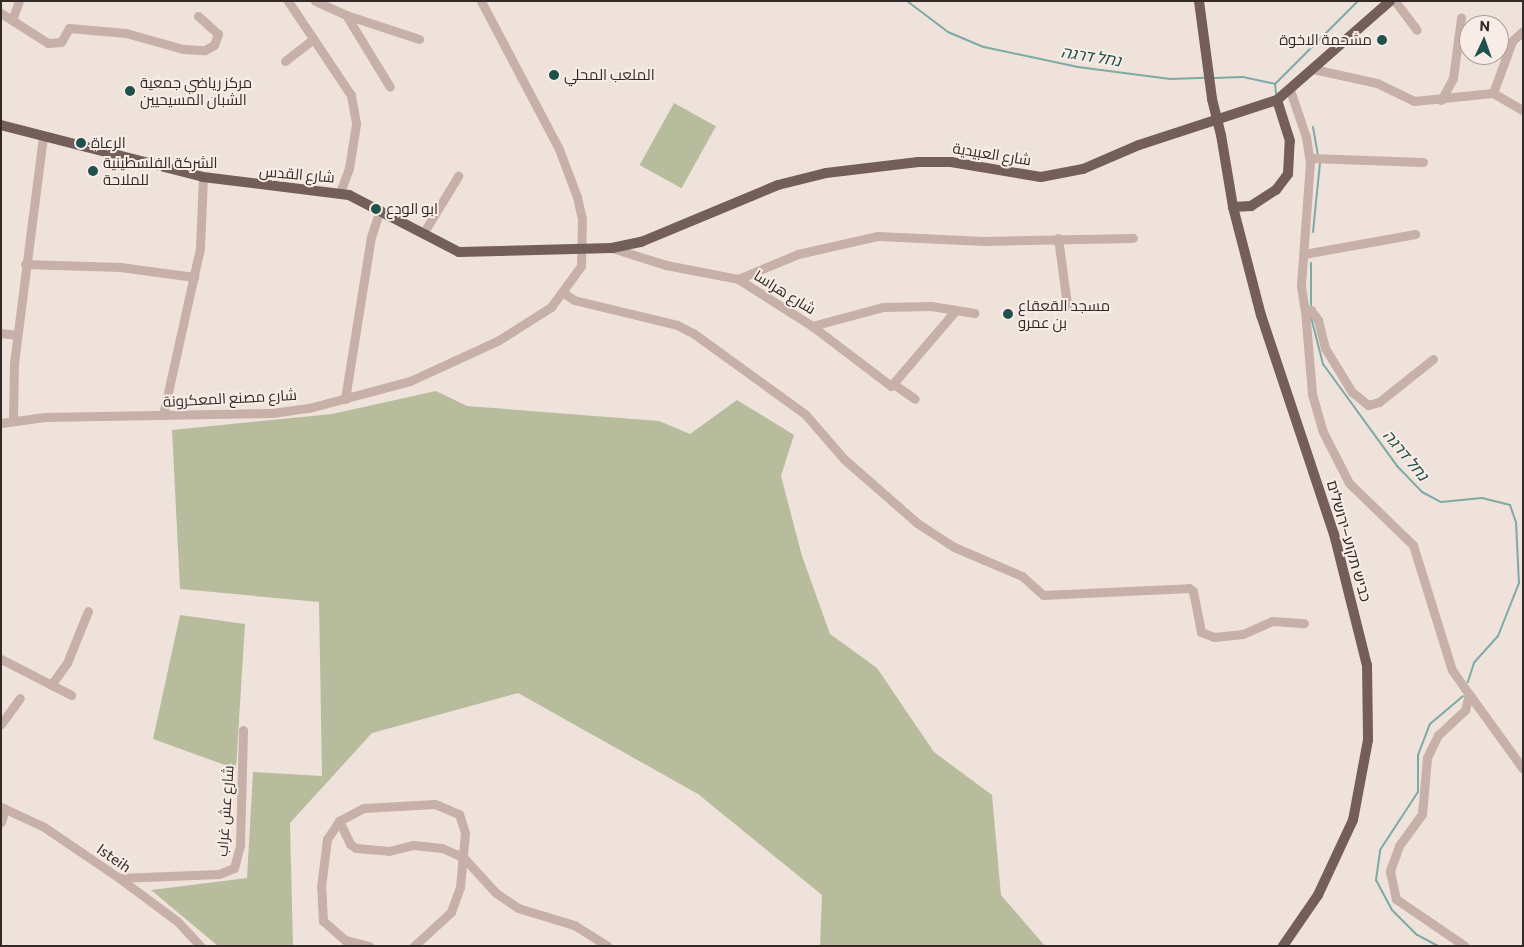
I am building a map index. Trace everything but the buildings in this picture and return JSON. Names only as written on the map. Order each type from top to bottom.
[{"type":"main road","name":"כביש תקוע–ירושלים","points":[[1200,1],[1212,99],[1221,135],[1233,207],[1261,315],[1334,534],[1367,665],[1368,740],[1354,820],[1318,895],[1283,946]]},
{"type":"main road","name":"شارع العبيدية","points":[[583,250],[612,248],[650,239],[778,186],[826,173],[884,164],[951,162],[1011,174],[1058,175],[1277,100],[1390,1]]},
{"type":"main road","points":[[1233,207],[1251,206],[1276,190],[1288,174],[1290,141],[1277,100]]},
{"type":"main road","name":"شارع القدس","points":[[1,125],[203,177],[340,193],[380,209],[459,252],[583,250]]},
{"type":"street","points":[[12,20],[19,1]]},
{"type":"street","points":[[288,1],[351,95],[355,113],[349,168],[340,193]]},
{"type":"street","points":[[315,1],[346,16],[419,39]]},
{"type":"street","points":[[480,1],[559,149],[577,197],[583,250]]},
{"type":"street","points":[[1395,1],[1417,30]]},
{"type":"street","points":[[1,13],[48,43],[61,42],[66,29],[79,29],[126,33],[183,49],[205,50],[214,45],[218,34],[198,16]]},
{"type":"street","points":[[346,16],[390,87]]},
{"type":"street","points":[[1493,93],[1512,41],[1523,31]]},
{"type":"street","points":[[1441,100],[1453,78],[1459,33]]},
{"type":"street","points":[[285,61],[313,39]]},
{"type":"street","points":[[1313,69],[1344,73],[1377,83],[1414,101],[1441,100],[1493,93],[1523,110]]},
{"type":"street","points":[[1290,90],[1310,158],[1301,286],[1305,310],[1312,394],[1322,430],[1349,483],[1413,545],[1452,670],[1523,769]]},
{"type":"street","points":[[13,419],[17,335],[43,136]]},
{"type":"street","points":[[1310,158],[1423,162]]},
{"type":"street","points":[[424,232],[458,176]]},
{"type":"street","points":[[163,415],[203,231],[203,177]]},
{"type":"street","points":[[345,399],[372,236],[380,209]]},
{"type":"street","points":[[1304,254],[1416,234]]},
{"type":"street","points":[[738,279],[780,260],[850,239],[907,235],[984,241],[1058,238],[1133,238]]},
{"type":"street","points":[[1058,238],[1067,305]]},
{"type":"street","name":"شارع هراسا","points":[[612,248],[666,265],[738,279],[812,326],[883,307],[974,312]]},
{"type":"street","name":"شارع مصنع المعكرونة","points":[[1,423],[13,419],[272,413],[345,399],[410,381],[499,340],[526,325],[564,293],[581,266],[583,250]]},
{"type":"street","points":[[25,264],[120,267],[194,277]]},
{"type":"street","points":[[564,293],[574,300],[677,325],[693,333],[805,414],[844,460],[917,522],[954,547],[1022,576],[1043,595],[1189,588],[1194,591],[1201,632],[1214,638],[1243,634],[1272,621],[1304,624]]},
{"type":"street","points":[[895,385],[956,310]]},
{"type":"street","points":[[1305,310],[1311,310],[1318,320],[1325,348],[1338,373],[1368,406],[1379,402],[1433,359]]},
{"type":"street","points":[[812,326],[872,374],[895,385],[915,400]]},
{"type":"street","points":[[1,333],[17,335]]},
{"type":"street","points":[[51,685],[67,663],[88,611]]},
{"type":"street","points":[[1,659],[71,696]]},
{"type":"street","points":[[1465,946],[1396,900],[1390,870],[1399,846],[1422,814],[1427,758],[1438,735],[1466,710],[1469,694]]},
{"type":"street","points":[[1,724],[20,698]]},
{"type":"street","name":"شارع عش غراب","points":[[120,878],[219,874],[234,868],[241,828],[243,730]]},
{"type":"street","points":[[369,946],[345,940],[323,921],[322,863],[327,839],[339,821],[363,808],[435,804],[459,814],[465,833],[464,858],[451,912],[414,946]]},
{"type":"street","points":[[1,822],[3,808]]},
{"type":"street","name":"Isteih","points":[[3,808],[44,828],[120,878],[177,921],[200,946]]},
{"type":"street","points":[[339,821],[350,844],[356,848],[389,851],[428,846],[464,858],[496,893],[518,908],[574,925],[607,946]]},
{"type":"green space","points":[[674,103],[716,126],[682,188],[640,165]]},
{"type":"green space","points":[[436,391],[467,406],[659,421],[690,434],[737,400],[794,435],[781,476],[802,556],[830,634],[877,668],[934,752],[992,795],[1001,895],[1045,946],[820,946],[822,895],[698,794],[518,693],[372,733],[290,823],[293,946],[218,946],[151,890],[247,878],[253,772],[322,776],[319,602],[180,589],[172,430],[332,414]]},
{"type":"green space","points":[[180,615],[245,624],[236,769],[153,739]]},
{"type":"waterway","name":"נחל דרגה","points":[[907,1],[948,32],[984,47],[1078,67],[1170,79],[1206,78]]},
{"type":"waterway","points":[[1275,84],[1358,1]]},
{"type":"waterway","name":"נחל דרגה","points":[[1213,78],[1243,77],[1275,84],[1276,94]]},
{"type":"waterway","name":"נחל דרגה","points":[[1313,127],[1318,154]]},
{"type":"waterway","name":"נחל דרגה","points":[[1313,232],[1320,163]]},
{"type":"waterway","name":"נחל דרגה","points":[[1311,263],[1311,305]]},
{"type":"waterway","name":"נחל דרגה","points":[[1311,317],[1323,364],[1397,466],[1422,492],[1441,502],[1482,498],[1510,505],[1516,522],[1519,583],[1498,636],[1474,663],[1468,682]]},
{"type":"waterway","name":"נחל דרגה","points":[[1438,946],[1417,935],[1392,910],[1376,880],[1380,850],[1418,792],[1418,755],[1430,724],[1463,696]]},
{"type":"place","name":"مشحمة الاخوة","points":[[1382,40]]},
{"type":"place","name":"الملعب المحلي","points":[[554,75]]},
{"type":"place","name":"مركز رياضي جمعية الشبان المسيحيين","points":[[130,91]]},
{"type":"place","name":"الرعاة","points":[[81,143]]},
{"type":"place","name":"الشركة الفلسطينية للملاحة","points":[[93,171]]},
{"type":"place","name":"ابو الودع","points":[[376,209]]},
{"type":"place","name":"مسجد القعقاع بن عمرو","points":[[1008,314]]}]
